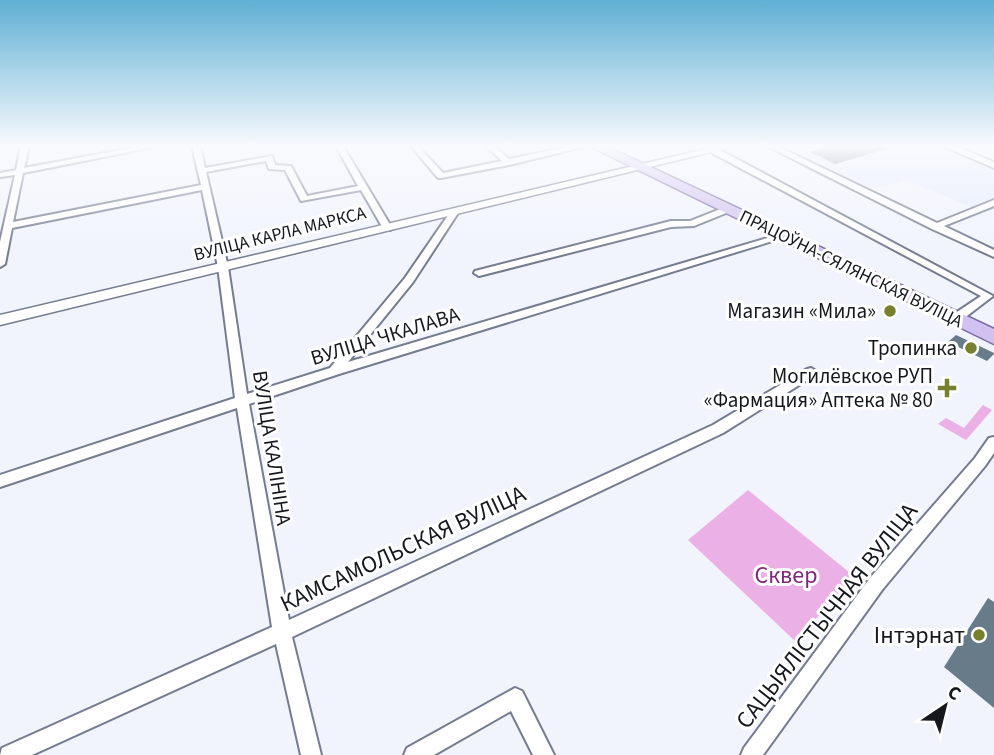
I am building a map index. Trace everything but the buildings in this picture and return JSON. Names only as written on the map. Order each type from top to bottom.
[{"type":"main road","name":"ПРАЦОЎНА-СЯЛЯНСКАЯ ВУЛІЦА","points":[[668,181],[994,337]]},
{"type":"street","points":[[0,264],[3,239],[9,226],[17,181]]},
{"type":"street","name":"ВУЛІЦА КАЛІНІНА","points":[[202,181],[223,267],[282,632],[311,755]]},
{"type":"street","points":[[295,181],[304,199],[363,187]]},
{"type":"street","points":[[360,181],[387,228]]},
{"type":"street","name":"ВУЛІЦА КАРЛА МАРКСА","points":[[0,320],[590,181]]},
{"type":"street","points":[[772,181],[988,296],[955,319]]},
{"type":"street","points":[[841,181],[994,254]]},
{"type":"street","points":[[9,226],[203,187]]},
{"type":"street","points":[[935,227],[994,203]]},
{"type":"street","points":[[0,206],[13,204]]},
{"type":"street","points":[[479,273],[671,224],[691,224],[728,209]]},
{"type":"street","points":[[334,371],[409,280],[454,213]]},
{"type":"street","name":"ВУЛІЦА ЧКАЛАВА","points":[[0,481],[334,371],[784,236]]},
{"type":"street","name":"КАМСАМОЛЬСКАЯ ВУЛІЦА","points":[[9,755],[282,632],[718,429],[811,373]]},
{"type":"street","name":"САЦЫЯЛІСТЫЧНАЯ ВУЛІЦА","points":[[751,755],[876,583],[981,462],[994,442]]},
{"type":"street","points":[[414,755],[515,698],[544,755]]},
{"type":"shaded area","points":[[858,181],[902,181],[874,189]]},
{"type":"shaded area","points":[[909,181],[994,181],[994,197],[971,207]]},
{"type":"green space","points":[[983,405],[992,410],[966,440],[938,424],[946,418],[964,428]]},
{"type":"green space","name":"Сквер","points":[[748,490],[855,577],[795,641],[688,540]]},
{"type":"place","name":"Магазин «Мила»","points":[[890,311]]},
{"type":"place","name":"Тропинка","points":[[971,348]]},
{"type":"place","name":"Могилёвское РУП «Фармация» Аптека № 80","points":[[947,388]]},
{"type":"place","name":"Інтэрнат","points":[[979,635]]}]
